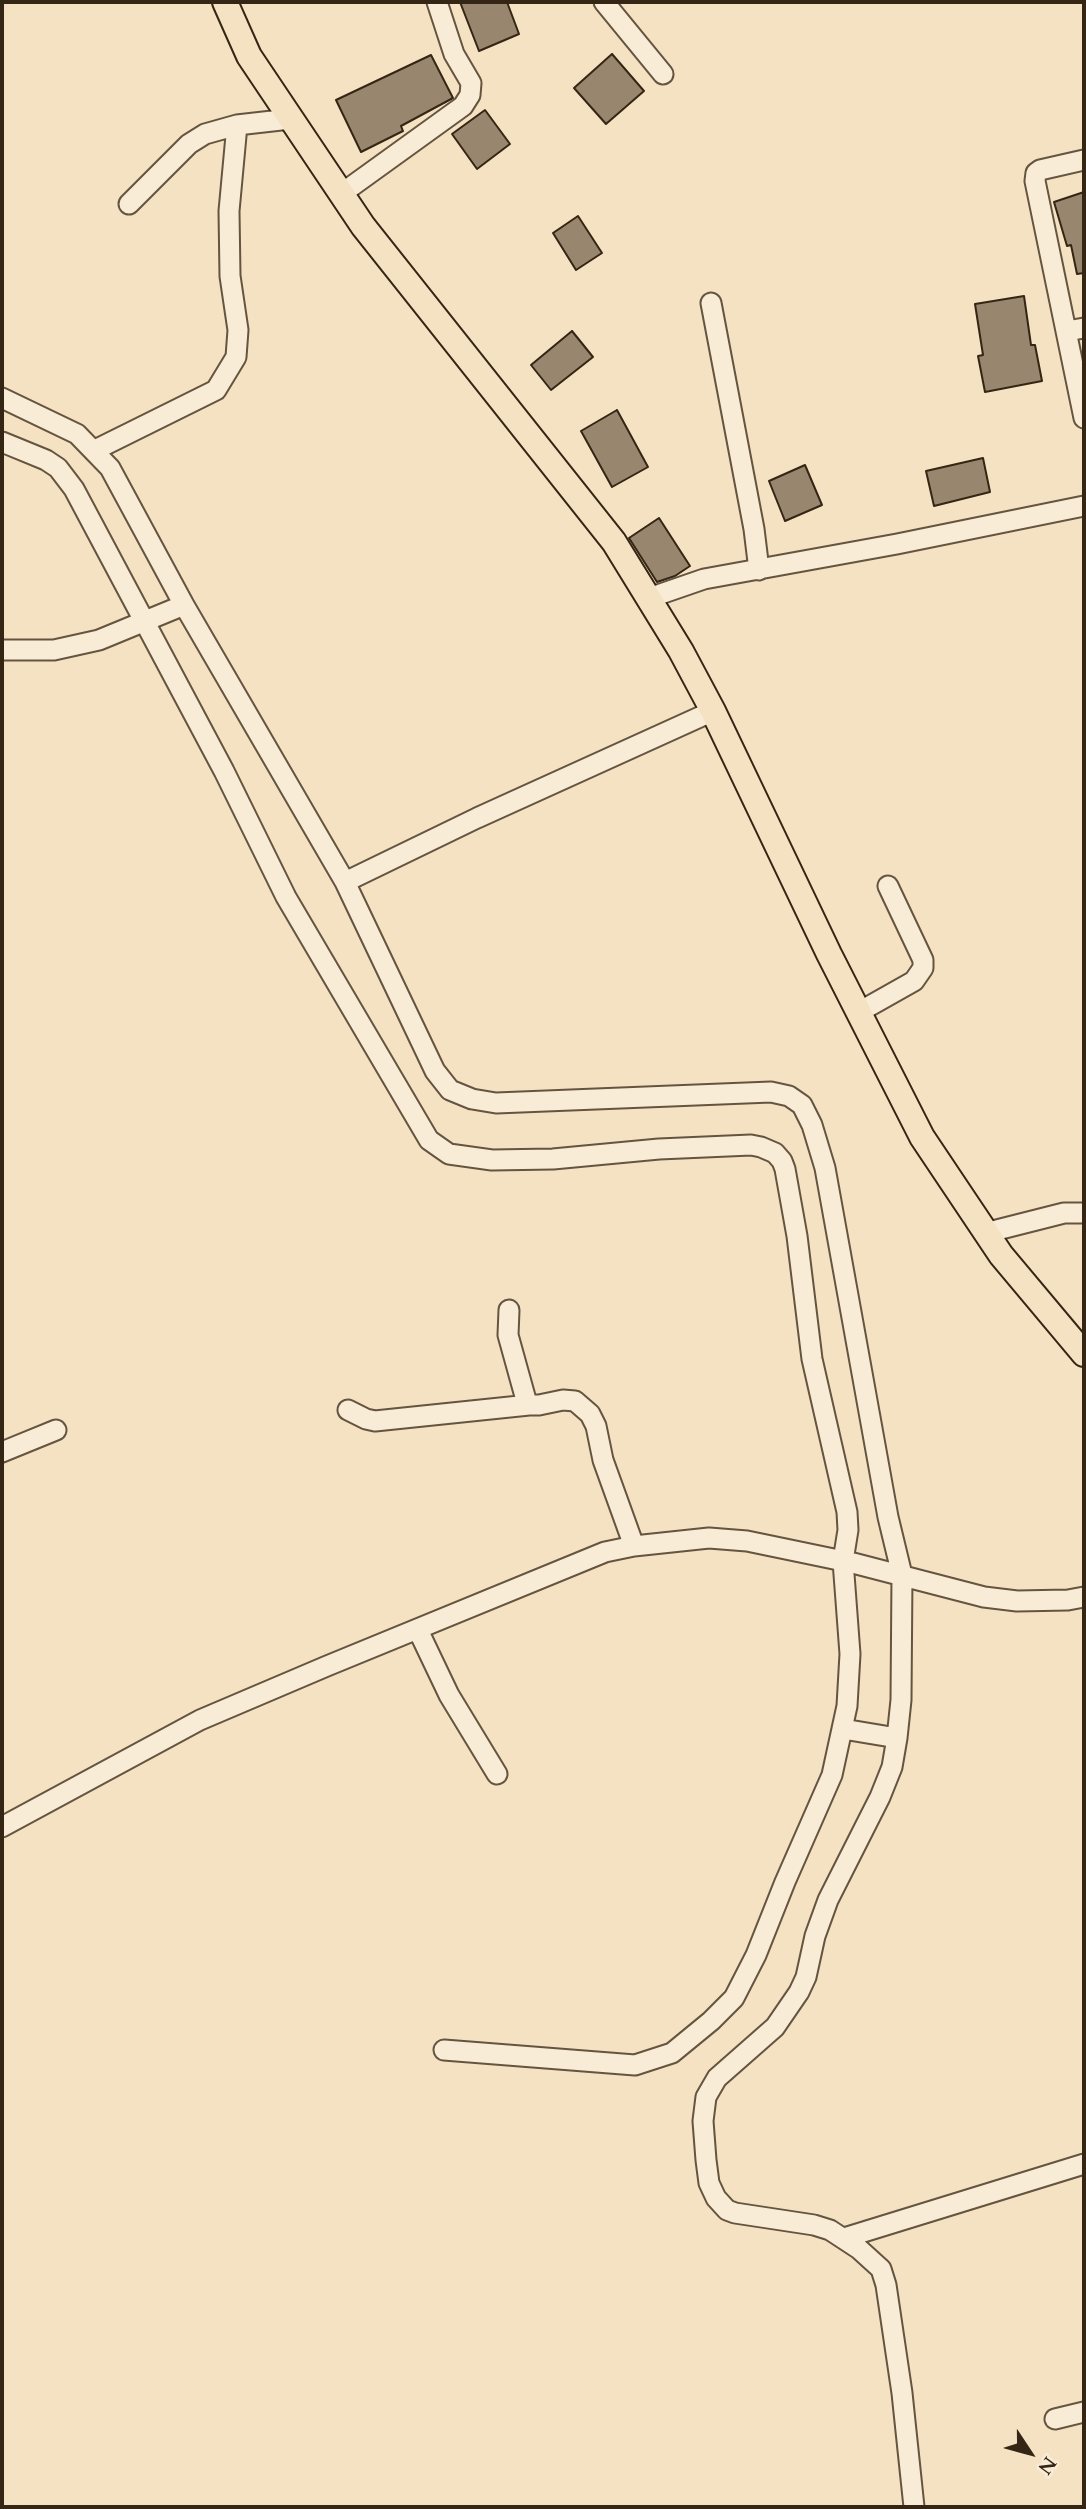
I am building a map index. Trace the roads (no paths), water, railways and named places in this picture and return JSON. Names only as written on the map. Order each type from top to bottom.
[{"type":"main road","points":[[225,2],[249,56],[341,194],[439,324],[607,532],[649,598],[713,711],[922,1137],[985,1233],[1084,1354]]},
{"type":"street","points":[[341,194],[463,106],[470,95],[471,83],[454,54],[437,2]]},
{"type":"street","points":[[604,2],[663,74]]},
{"type":"street","points":[[129,204],[189,144],[205,134],[237,125],[290,119]]},
{"type":"street","points":[[95,450],[216,390],[236,357],[237,330],[230,276],[229,211],[237,125]]},
{"type":"street","points":[[1084,160],[1040,170],[1035,181],[1076,329],[1084,418]]},
{"type":"street","points":[[711,303],[754,528],[759,570]]},
{"type":"street","points":[[2,398],[77,433],[110,468],[180,607],[345,882],[435,1071],[450,1090],[472,1099],[496,1103],[771,1092],[789,1096],[802,1105],[812,1125],[825,1168],[899,1574],[901,1700],[891,1737],[892,1767],[880,1797],[828,1900],[800,1992],[775,2027],[717,2078],[704,2106],[709,2183],[721,2206],[734,2213],[814,2225],[844,2238],[881,2269],[886,2285],[902,2393],[914,2507]]},
{"type":"street","points":[[2,442],[46,460],[66,478],[148,619],[286,897],[429,1140],[449,1154],[492,1160],[553,1159],[659,1149],[751,1145],[767,1149],[782,1161],[797,1236],[813,1359],[847,1512],[850,1654],[847,1730],[832,1775],[756,1955],[734,1998],[672,2053],[635,2066],[444,2050]]},
{"type":"street","points":[[649,598],[704,579],[1084,506]]},
{"type":"street","points":[[2,650],[68,648],[99,640],[180,607]]},
{"type":"street","points":[[345,882],[477,818],[713,711]]},
{"type":"street","points":[[859,1012],[914,981],[923,968],[923,960],[888,886]]},
{"type":"street","points":[[985,1233],[1064,1213],[1084,1213]]},
{"type":"street","points":[[509,1310],[508,1335],[529,1405]]},
{"type":"street","points":[[348,1410],[375,1421],[544,1405],[563,1400],[575,1401],[590,1414],[596,1426],[603,1460],[634,1546]]},
{"type":"street","points":[[2,1452],[57,1430]]},
{"type":"street","points":[[2,1827],[200,1720],[606,1552],[634,1546],[709,1538],[747,1541],[899,1574],[984,1597],[1017,1601],[1084,1597]]},
{"type":"street","points":[[418,1630],[449,1695],[497,1774]]},
{"type":"street","points":[[847,1730],[891,1737]]},
{"type":"street","points":[[844,2238],[1084,2164]]},
{"type":"street","points":[[1055,2419],[1084,2412]]}]
